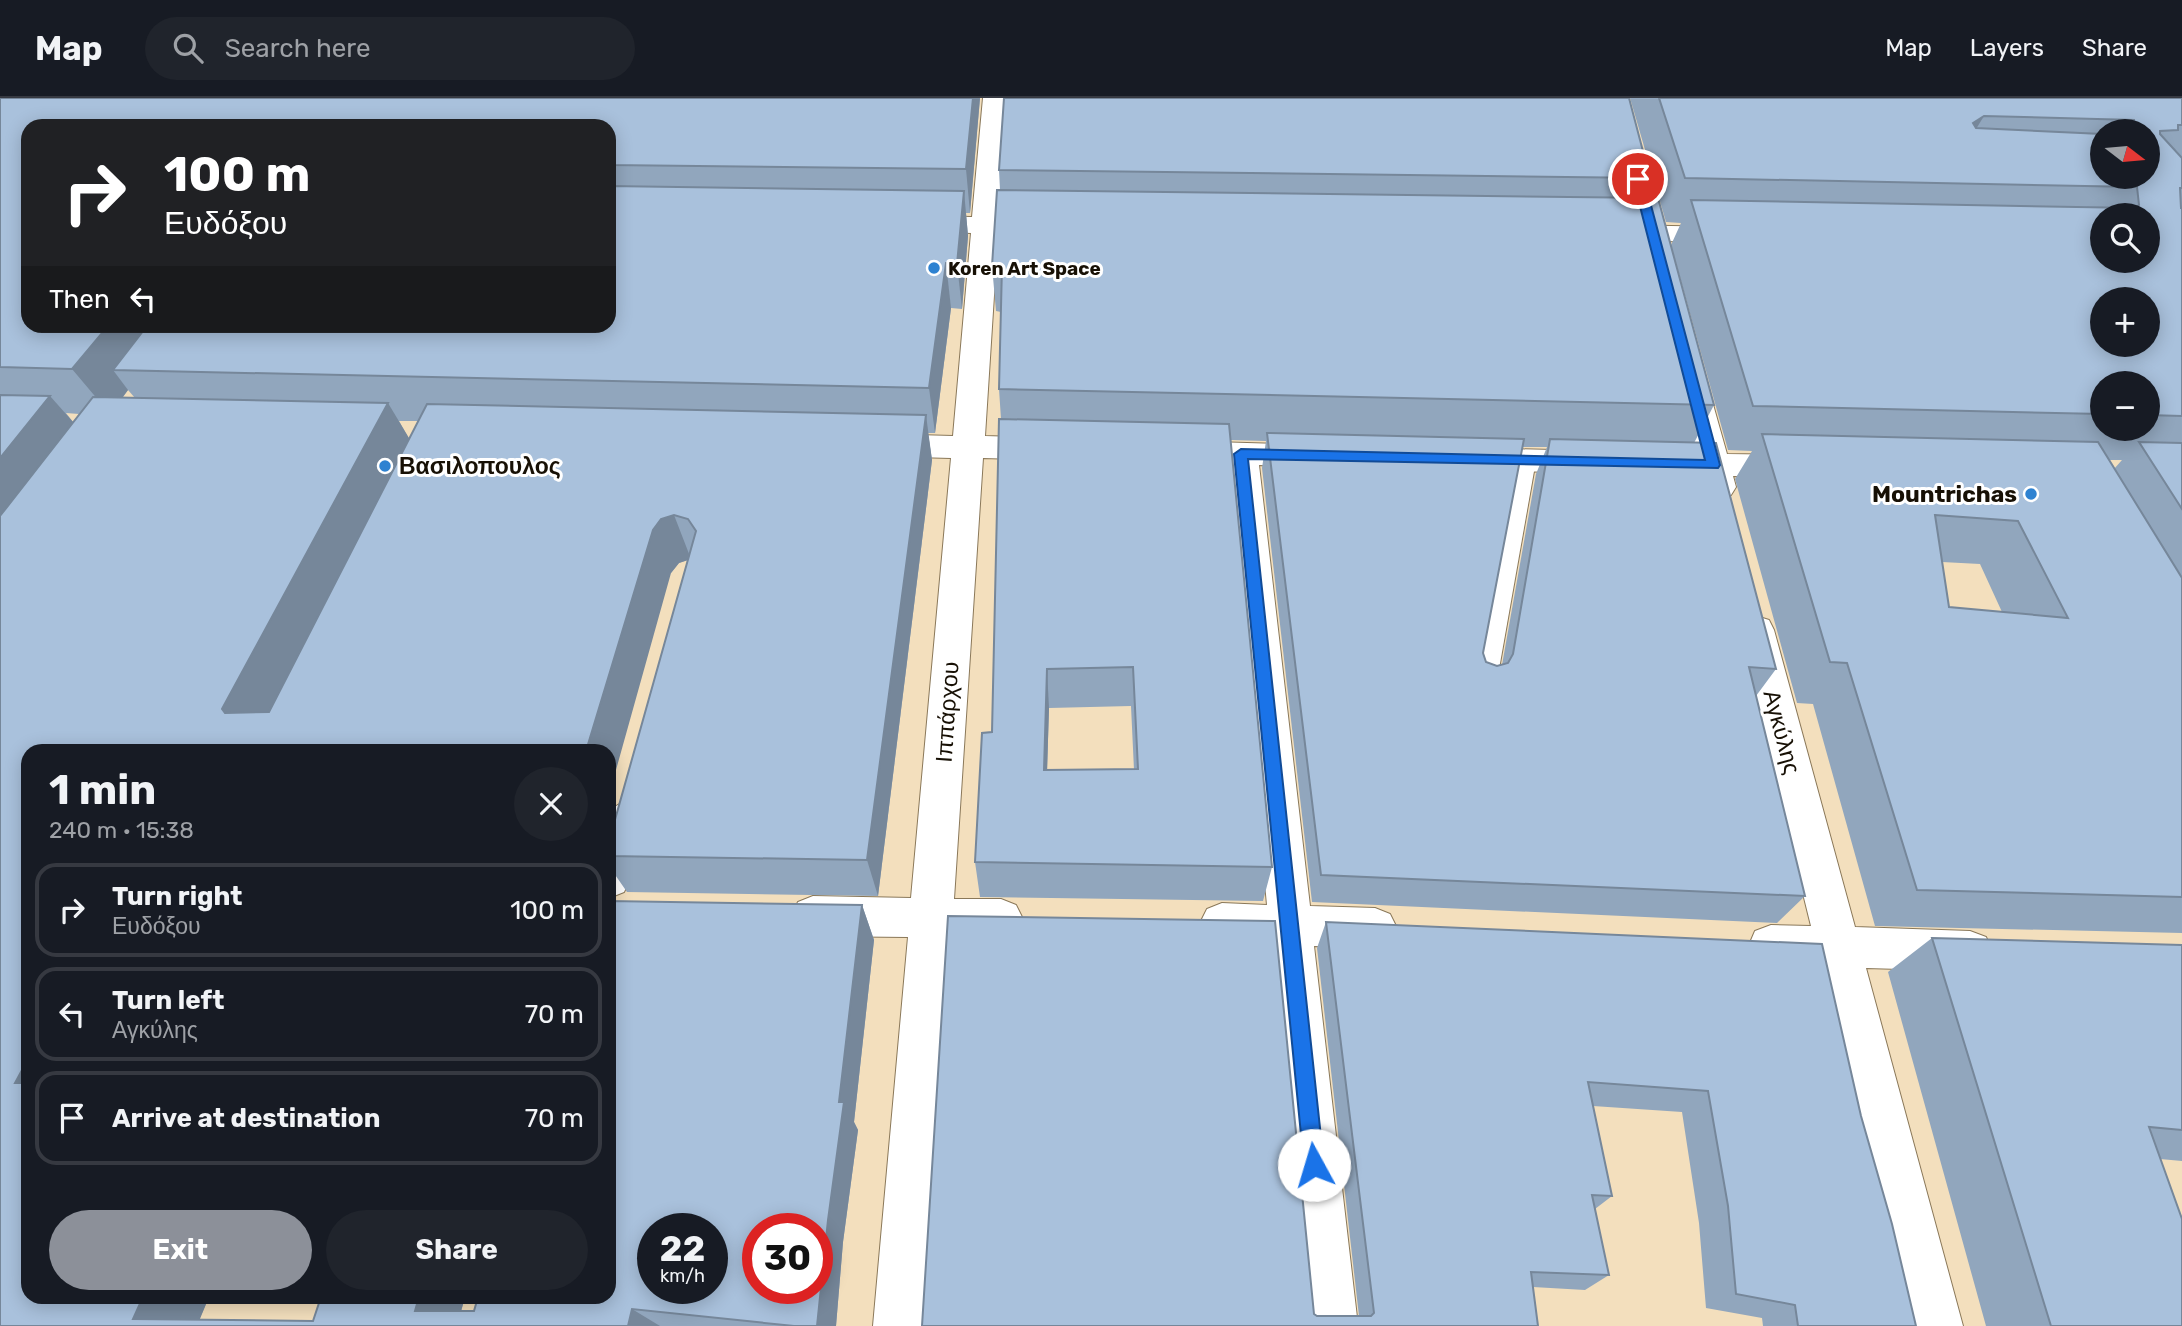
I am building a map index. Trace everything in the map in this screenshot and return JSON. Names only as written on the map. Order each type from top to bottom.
[{"type":"street","name":"Ιππάρχου","points":[[899,1326],[995,98]]},
{"type":"street","points":[[1642,193],[1662,272]]},
{"type":"street","points":[[887,224],[1068,226]]},
{"type":"street","points":[[1583,232],[1761,235]]},
{"type":"street","points":[[1682,349],[1727,518]]},
{"type":"street","points":[[856,445],[1077,450]]},
{"type":"street","points":[[1145,452],[1349,456]]},
{"type":"street","points":[[1241,454],[1332,1326]]},
{"type":"street","points":[[1431,458],[1823,467]]},
{"type":"street","name":"Αγκύλης","points":[[1748,599],[1937,1326]]},
{"type":"street","points":[[616,890],[634,786]]},
{"type":"street","points":[[777,916],[1041,920]]},
{"type":"street","points":[[1178,922],[1412,929]]},
{"type":"street","points":[[1728,943],[2003,952]]},
{"type":"lane","points":[[1484,686],[1526,460]]},
{"type":"building","points":[[0,98],[973,98],[966,169],[616,165],[616,119],[21,119],[21,333],[102,333],[72,369],[0,367]]},
{"type":"building","points":[[1004,98],[1629,98],[1650,178],[999,170]]},
{"type":"building","points":[[1659,98],[2182,98],[2182,125],[2178,125],[2178,130],[2160,131],[2160,119],[1984,116],[1973,123],[1976,128],[2090,133],[2090,186],[1685,178]]},
{"type":"building","points":[[2160,134],[2182,158],[2182,416],[2160,415],[2160,371],[2090,371],[2090,414],[1753,406],[1691,200],[2090,207],[2090,273],[2160,273],[2160,203],[2139,203],[2137,189],[2160,189]]},
{"type":"building","points":[[616,186],[964,191],[957,264],[946,263],[929,388],[113,370],[142,333],[616,333]]},
{"type":"building","points":[[997,190],[1658,198],[1714,405],[999,389],[1002,266],[992,266]]},
{"type":"building","points":[[0,395],[50,396],[0,458]]},
{"type":"building","points":[[93,397],[388,403],[222,709],[225,713],[269,712],[427,404],[926,415],[867,860],[616,856],[616,816],[696,531],[688,519],[674,515],[661,519],[653,530],[588,744],[21,744],[21,1072],[15,1083],[21,1083],[21,1304],[140,1304],[133,1319],[313,1321],[319,1304],[417,1304],[415,1311],[474,1311],[476,1304],[616,1304],[616,901],[862,905],[839,1102],[844,1102],[829,1213],[742,1213],[742,1304],[819,1304],[817,1326],[794,1326],[632,1309],[628,1326],[0,1326],[0,516]]},
{"type":"building","points":[[999,419],[1229,424],[1272,867],[975,862],[982,733],[992,732]],"holes":[[[1133,667],[1138,769],[1044,770],[1047,669]]]},
{"type":"building","points":[[1267,433],[1524,439],[1483,653],[1486,662],[1497,666],[1508,663],[1513,654],[1550,439],[1716,443],[1776,669],[1749,667],[1805,896],[1321,875]]},
{"type":"building","points":[[1762,434],[2098,442],[2182,578],[2182,897],[1917,890],[1847,663],[1830,662]],"holes":[[[1935,515],[2018,521],[2068,618],[1949,607]]]},
{"type":"building","points":[[2139,442],[2182,443],[2182,509]]},
{"type":"building","points":[[948,916],[1275,921],[1314,1314],[1317,1316],[1371,1316],[1374,1313],[1326,922],[1822,944],[1861,1116],[1892,1224],[1916,1326],[1798,1326],[1795,1305],[1736,1294],[1728,1206],[1708,1091],[1588,1082],[1612,1196],[1592,1195],[1609,1275],[1531,1272],[1538,1326],[922,1326]]},
{"type":"building","points":[[1932,938],[2182,945],[2182,1130],[2149,1127],[2182,1219],[2182,1326],[2051,1326]]},
{"type":"place","name":"Koren Art Space","points":[[934,268]]},
{"type":"place","name":"Βασιλοπουλος","points":[[385,466]]},
{"type":"place","name":"Mountrichas","points":[[2031,494]]},
{"type":"route","points":[[1314,1165],[1241,454],[1713,465],[1638,179]]}]
